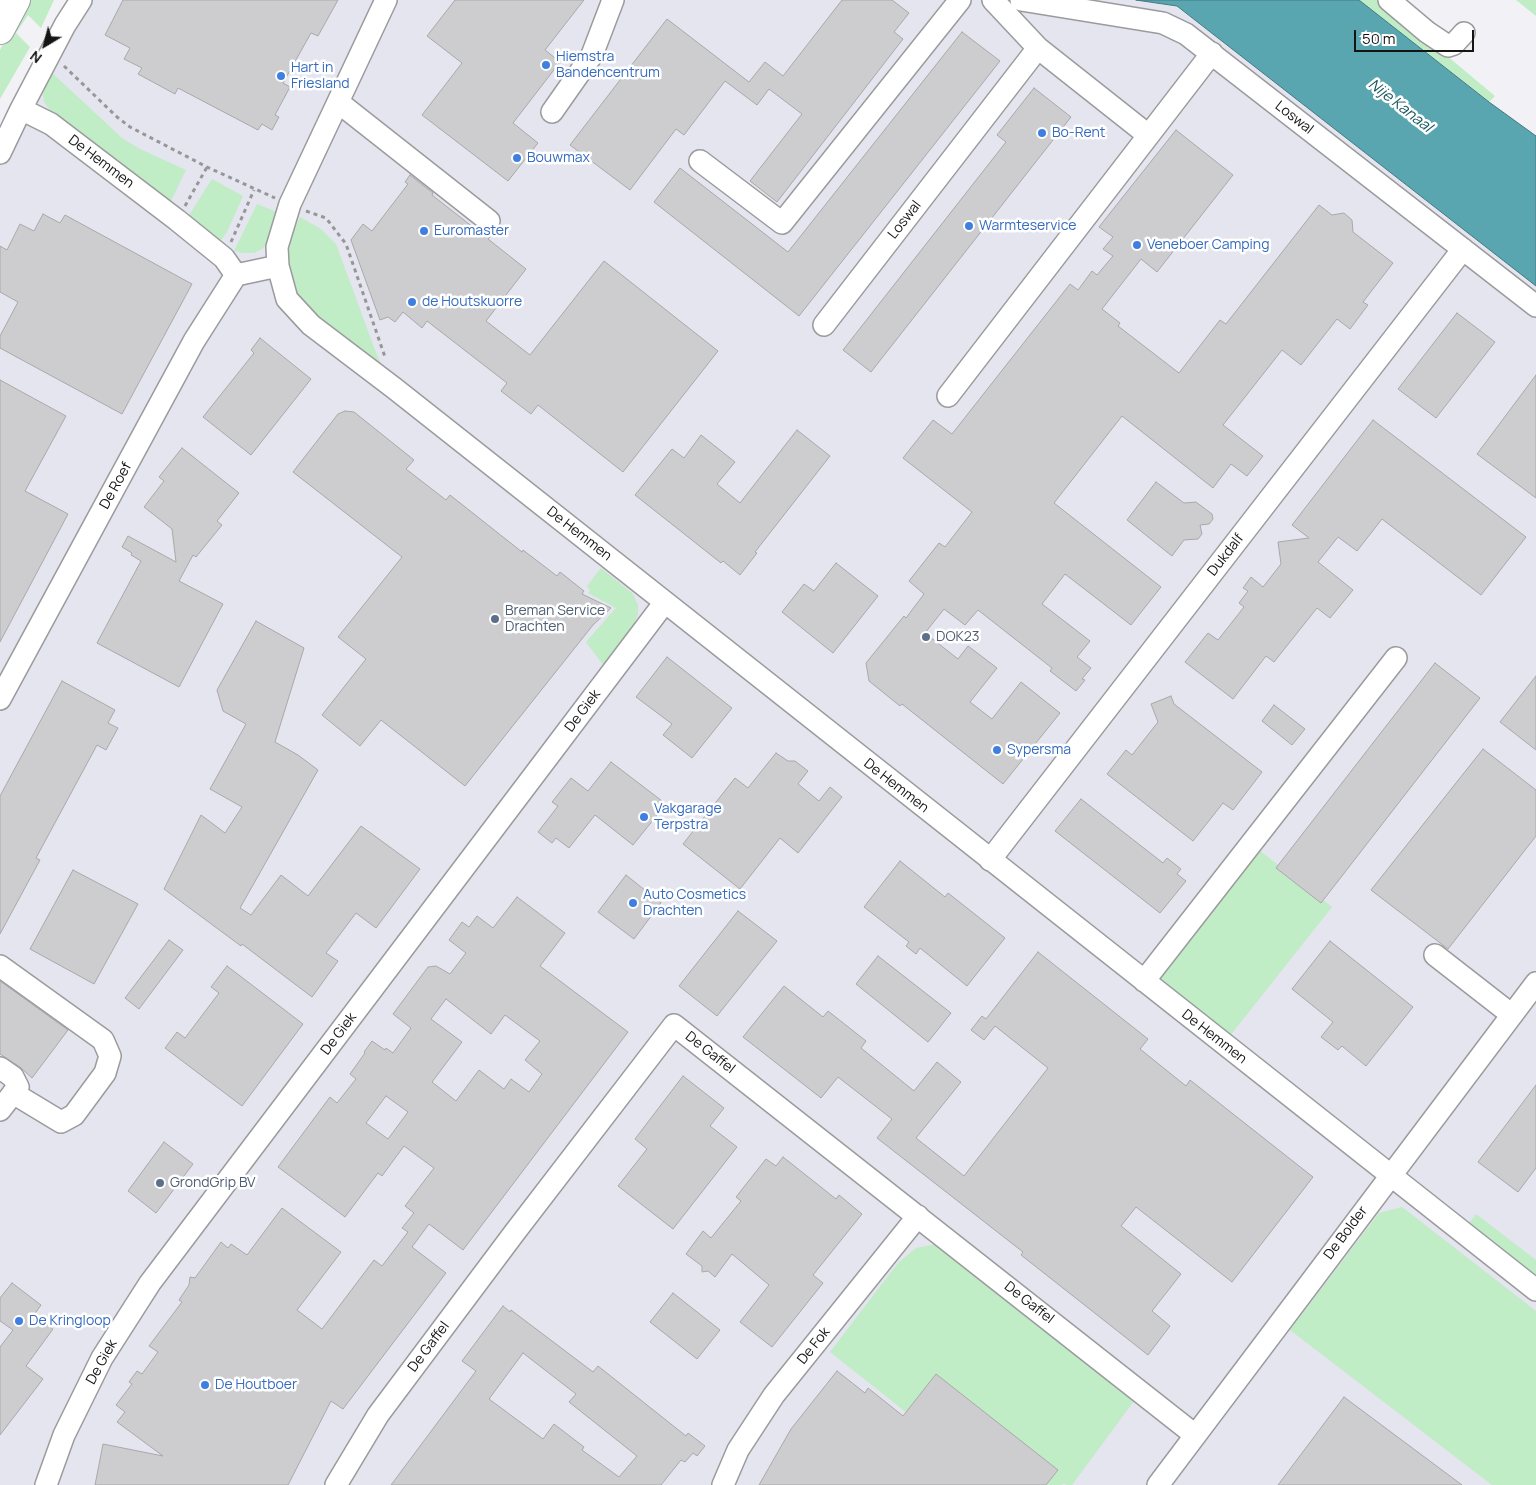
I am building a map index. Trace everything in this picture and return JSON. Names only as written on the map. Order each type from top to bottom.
[{"type":"main road","points":[[0,30],[16,0]]},
{"type":"street","points":[[0,153],[65,25],[81,0]]},
{"type":"street","name":"De Hemmen","points":[[386,0],[290,204],[277,247],[278,266],[287,299],[310,325],[394,388],[1536,1290]]},
{"type":"street","points":[[552,112],[592,55],[613,0]]},
{"type":"street","points":[[700,161],[782,223],[960,0]]},
{"type":"street","points":[[993,0],[1038,48],[1148,135]]},
{"type":"street","name":"Loswal","points":[[1021,0],[1162,23],[1186,34],[1536,306]]},
{"type":"street","points":[[1389,0],[1448,46],[1454,44],[1464,33]]},
{"type":"street","name":"Loswal","points":[[824,325],[1038,48]]},
{"type":"street","points":[[948,396],[1212,53]]},
{"type":"street","points":[[338,102],[489,222]]},
{"type":"street","name":"De Hemmen","points":[[21,109],[51,124],[177,220],[230,267]]},
{"type":"street","name":"Dukdalf","points":[[990,860],[1463,250]]},
{"type":"street","points":[[230,267],[278,266]]},
{"type":"street","name":"De Roef","points":[[0,699],[194,341],[230,267]]},
{"type":"street","name":"De Giek","points":[[46,1485],[64,1436],[102,1358],[150,1284],[665,602]]},
{"type":"street","points":[[1144,981],[1396,658]]},
{"type":"street","points":[[1435,955],[1512,1015]]},
{"type":"street","points":[[0,966],[103,1040],[110,1056],[105,1074],[74,1114],[61,1122],[13,1092]]},
{"type":"street","name":"De Bolder","points":[[1158,1485],[1536,983]]},
{"type":"street","name":"De Gaffel","points":[[336,1485],[378,1415],[674,1025],[1195,1435]]},
{"type":"street","points":[[0,1068],[13,1078],[18,1087],[0,1110]]},
{"type":"street","name":"De Fok","points":[[723,1485],[738,1450],[774,1396],[918,1216]]},
{"type":"path","points":[[58,60],[117,117],[130,127],[254,190],[326,218],[346,244],[394,388]]},
{"type":"path","points":[[177,220],[208,167]]},
{"type":"path","points":[[230,267],[254,190]]},
{"type":"shaded area","points":[[72,0],[1191,0],[1536,269],[1536,1485],[0,1485],[0,132]]},
{"type":"green space","points":[[26,0],[54,0],[41,28],[28,15],[16,33],[30,47],[0,99],[0,50]]},
{"type":"green space","points":[[1359,0],[1380,0],[1495,96],[1489,102]]},
{"type":"green space","points":[[1516,0],[1536,0],[1536,16]]},
{"type":"green space","points":[[50,71],[122,138],[140,149],[186,170],[169,205],[50,110],[44,102],[43,95],[47,75]]},
{"type":"green space","points":[[212,179],[243,196],[227,232],[218,244],[188,217]]},
{"type":"green space","points":[[257,204],[279,213],[269,241],[262,249],[254,253],[234,251]]},
{"type":"green space","points":[[300,217],[321,229],[336,244],[384,371],[303,305],[297,298],[286,264],[288,243]]},
{"type":"green space","points":[[601,568],[633,594],[638,605],[638,614],[633,626],[604,666],[586,642],[616,608],[588,593],[590,590],[587,586]]},
{"type":"green space","points":[[1259,850],[1332,907],[1229,1037],[1156,980]]},
{"type":"green space","points":[[1402,1207],[1536,1311],[1536,1485],[1492,1485],[1290,1330],[1379,1213]]},
{"type":"green space","points":[[1476,1214],[1536,1260],[1536,1273],[1533,1278],[1467,1226]]},
{"type":"green space","points":[[936,1244],[1134,1401],[1072,1485],[1064,1483],[1062,1485],[998,1485],[830,1352],[898,1263],[916,1248]]},
{"type":"water","name":"Nije Kanaal","points":[[1136,0],[1359,0],[1489,102],[1536,136],[1536,286],[1177,6]]},
{"type":"building","points":[[123,0],[338,0],[318,36],[311,33],[283,83],[290,87],[275,115],[279,117],[272,130],[262,124],[258,130],[178,88],[175,94],[138,74],[142,68],[124,59],[130,48],[105,35]]},
{"type":"building","points":[[455,0],[584,0],[545,50],[560,62],[513,123],[538,143],[508,181],[422,115],[462,63],[427,36]]},
{"type":"building","points":[[842,0],[892,0],[909,13],[894,32],[903,39],[777,202],[750,181],[802,114],[769,89],[757,105],[725,81],[684,135],[676,129],[630,190],[570,145],[667,19],[749,82],[765,62],[783,76]]},
{"type":"building","points":[[962,32],[1000,61],[799,316],[654,202],[680,168],[788,252]]},
{"type":"building","points":[[1034,88],[1071,117],[871,372],[843,350],[1006,142],[997,135]]},
{"type":"building","points":[[1176,130],[1233,175],[1157,272],[1141,259],[1102,309],[1120,323],[1118,326],[1179,373],[1220,320],[1226,324],[1319,205],[1332,215],[1344,213],[1352,220],[1353,232],[1393,263],[1363,302],[1368,305],[1350,329],[1337,319],[1301,365],[1282,350],[1223,425],[1263,456],[1247,476],[1231,464],[1213,488],[1122,416],[1054,503],[1161,587],[1131,625],[1065,574],[1042,604],[1090,641],[1077,657],[1091,668],[1082,679],[1085,680],[1076,691],[1050,671],[1052,668],[978,610],[965,625],[944,609],[925,633],[958,659],[968,646],[997,668],[970,702],[992,719],[1021,682],[1060,713],[1003,784],[902,704],[900,706],[869,681],[866,663],[904,616],[906,618],[924,594],[909,581],[939,543],[945,547],[972,512],[903,458],[933,420],[952,434],[1070,284],[1078,290],[1092,271],[1097,275],[1113,256],[1103,249],[1113,237],[1099,227]]},
{"type":"building","points":[[410,175],[478,231],[493,234],[488,239],[526,269],[486,321],[530,355],[604,261],[718,351],[623,472],[538,405],[531,414],[501,391],[507,383],[427,321],[422,328],[403,312],[395,322],[388,317],[380,320],[351,240],[363,224],[372,231],[408,184],[405,182]]},
{"type":"building","points":[[43,214],[60,223],[65,215],[192,284],[122,414],[0,348],[0,336],[18,302],[0,292],[0,246],[7,250],[20,224],[34,231]]},
{"type":"building","points":[[1457,313],[1495,342],[1436,418],[1398,389]]},
{"type":"building","points":[[260,338],[311,379],[251,455],[203,417],[254,353],[251,350]]},
{"type":"building","points":[[1536,375],[1536,498],[1477,454]]},
{"type":"building","points":[[0,380],[66,416],[25,491],[68,514],[0,642]]},
{"type":"building","points":[[345,411],[354,412],[414,460],[406,469],[446,500],[450,495],[522,552],[523,550],[557,576],[560,572],[584,591],[582,594],[611,608],[593,625],[465,786],[381,720],[360,746],[322,715],[366,659],[338,637],[402,557],[293,472],[338,414]]},
{"type":"building","points":[[1373,420],[1526,537],[1481,595],[1382,519],[1357,551],[1338,537],[1318,562],[1353,590],[1330,618],[1317,608],[1274,662],[1266,656],[1233,699],[1185,662],[1208,633],[1218,640],[1244,607],[1239,603],[1248,591],[1243,588],[1251,577],[1263,587],[1281,564],[1278,542],[1309,538],[1292,525]]},
{"type":"building","points":[[797,430],[830,456],[755,552],[757,553],[740,575],[723,561],[721,563],[635,495],[672,449],[684,458],[701,435],[735,462],[717,484],[740,503]]},
{"type":"building","points":[[182,448],[239,493],[217,521],[222,525],[196,557],[193,555],[179,581],[223,604],[179,687],[97,643],[141,561],[122,547],[128,536],[176,562],[172,529],[144,507],[164,481],[159,477]]},
{"type":"building","points":[[1156,482],[1184,503],[1196,502],[1212,514],[1213,519],[1209,524],[1200,525],[1202,534],[1198,539],[1184,540],[1172,556],[1127,520]]},
{"type":"building","points":[[836,563],[878,596],[833,653],[782,612],[804,584],[814,591]]},
{"type":"building","points":[[256,621],[304,648],[275,742],[298,755],[318,770],[240,908],[251,915],[281,875],[308,896],[361,826],[420,869],[376,928],[356,913],[326,953],[338,961],[312,997],[242,944],[241,946],[164,889],[201,815],[225,833],[242,807],[210,789],[246,724],[223,711],[217,690]]},
{"type":"building","points":[[667,657],[732,708],[692,758],[663,735],[672,724],[636,697]]},
{"type":"building","points":[[1435,663],[1480,698],[1321,903],[1276,868]]},
{"type":"building","points":[[1536,676],[1536,750],[1500,722]]},
{"type":"building","points":[[62,681],[115,710],[108,723],[118,728],[106,750],[97,745],[36,858],[40,860],[0,934],[0,796]]},
{"type":"building","points":[[1171,696],[1174,704],[1262,772],[1233,810],[1223,803],[1193,841],[1107,774],[1126,750],[1132,755],[1158,722],[1151,704]]},
{"type":"building","points":[[1274,705],[1305,729],[1292,745],[1262,721]]},
{"type":"building","points":[[1483,749],[1536,790],[1536,836],[1448,949],[1371,890]]},
{"type":"building","points":[[776,753],[788,761],[795,761],[808,771],[798,784],[819,801],[830,787],[842,797],[798,853],[780,838],[740,889],[683,844],[735,778],[748,788]]},
{"type":"building","points":[[611,762],[666,804],[633,845],[595,815],[569,848],[556,838],[552,843],[538,832],[558,806],[552,802],[571,778],[588,791]]},
{"type":"building","points":[[1081,799],[1163,863],[1167,858],[1181,869],[1177,874],[1186,881],[1160,913],[1055,831]]},
{"type":"building","points":[[900,861],[945,897],[948,893],[1005,938],[967,986],[920,948],[916,954],[906,946],[909,942],[864,907]]},
{"type":"building","points":[[73,870],[138,904],[94,984],[30,949]]},
{"type":"building","points":[[626,875],[661,903],[634,939],[598,912]]},
{"type":"building","points":[[517,897],[565,933],[540,966],[628,1032],[463,1250],[429,1224],[412,1247],[446,1273],[343,1409],[331,1401],[288,1485],[95,1485],[103,1444],[163,1456],[117,1422],[125,1412],[116,1405],[132,1384],[129,1382],[137,1371],[142,1374],[158,1352],[149,1346],[182,1302],[179,1300],[189,1285],[190,1277],[195,1278],[221,1242],[228,1248],[231,1244],[247,1255],[282,1208],[341,1252],[297,1310],[322,1329],[374,1260],[382,1266],[408,1232],[402,1228],[414,1213],[405,1206],[434,1168],[404,1146],[382,1176],[378,1173],[345,1217],[278,1167],[330,1097],[337,1103],[356,1079],[350,1074],[372,1041],[393,1053],[411,1028],[393,1014],[428,967],[436,966],[450,974],[466,953],[449,940],[462,922],[469,927],[477,916],[493,928]],"holes":[[[446,999],[491,1034],[505,1015],[540,1041],[525,1060],[542,1074],[529,1092],[511,1079],[504,1089],[479,1070],[456,1101],[432,1082],[462,1042],[431,1019]],[[386,1096],[408,1112],[388,1139],[366,1123]]]},
{"type":"building","points":[[738,911],[777,941],[717,1016],[679,986]]},
{"type":"building","points":[[169,940],[183,950],[139,1009],[125,998]]},
{"type":"building","points":[[1330,941],[1413,1007],[1366,1066],[1342,1046],[1338,1050],[1321,1037],[1333,1022],[1292,989]]},
{"type":"building","points":[[1038,952],[1148,1039],[1140,1049],[1186,1086],[1190,1080],[1313,1177],[1232,1282],[1136,1207],[1121,1226],[1181,1274],[1152,1311],[1170,1326],[1148,1355],[1021,1255],[1023,1252],[877,1138],[892,1119],[838,1077],[821,1098],[743,1037],[784,986],[823,1017],[828,1011],[866,1041],[861,1048],[914,1091],[937,1062],[961,1082],[916,1138],[964,1176],[1048,1068],[995,1026],[984,1040],[971,1030],[982,1016],[986,1019]]},
{"type":"building","points":[[878,956],[951,1013],[928,1042],[856,984]]},
{"type":"building","points":[[227,966],[303,1024],[242,1106],[165,1048],[177,1032],[185,1038],[219,993],[211,987]]},
{"type":"building","points":[[0,981],[68,1030],[32,1078],[20,1067],[0,1054]]},
{"type":"building","points":[[683,1076],[724,1108],[710,1126],[737,1147],[673,1229],[618,1186],[647,1149],[635,1139]]},
{"type":"building","points":[[1536,1085],[1536,1168],[1518,1192],[1478,1162]]},
{"type":"building","points":[[164,1142],[193,1164],[156,1213],[128,1191]]},
{"type":"building","points":[[783,1157],[836,1199],[839,1195],[862,1214],[813,1275],[823,1283],[772,1347],[740,1322],[769,1285],[732,1254],[715,1277],[708,1271],[702,1272],[702,1266],[686,1254],[703,1231],[711,1238],[741,1201],[736,1197],[766,1159],[776,1166]]},
{"type":"building","points":[[12,1283],[41,1305],[34,1315],[53,1329],[26,1366],[43,1379],[0,1435],[0,1347],[13,1330],[0,1321],[0,1298]]},
{"type":"building","points":[[673,1293],[720,1330],[697,1359],[650,1322]]},
{"type":"building","points":[[503,1306],[510,1312],[511,1310],[593,1372],[598,1366],[686,1436],[688,1433],[705,1446],[697,1456],[693,1453],[685,1462],[681,1460],[661,1485],[391,1485],[476,1371],[462,1361]],"holes":[[[523,1353],[576,1394],[569,1402],[637,1456],[619,1477],[582,1450],[584,1447],[554,1424],[543,1439],[489,1399]]]},
{"type":"building","points":[[837,1371],[865,1393],[868,1388],[903,1416],[936,1374],[1058,1470],[1046,1485],[759,1485],[791,1429]]},
{"type":"building","points":[[1344,1397],[1462,1485],[1278,1485]]},
{"type":"place","name":"Hiemstra Bandencentrum","points":[[546,65]]},
{"type":"place","name":"Hart in Friesland","points":[[281,76]]},
{"type":"place","name":"Bo-Rent","points":[[1042,133]]},
{"type":"place","name":"Bouwmax","points":[[517,158]]},
{"type":"place","name":"Warmteservice","points":[[969,226]]},
{"type":"place","name":"Euromaster","points":[[424,231]]},
{"type":"place","name":"Veneboer Camping","points":[[1137,245]]},
{"type":"place","name":"de Houtskuorre","points":[[412,302]]},
{"type":"place","name":"Breman Service Drachten","points":[[495,619]]},
{"type":"place","name":"DOK23","points":[[926,637]]},
{"type":"place","name":"Sypersma","points":[[997,750]]},
{"type":"place","name":"Vakgarage Terpstra","points":[[644,817]]},
{"type":"place","name":"Auto Cosmetics Drachten","points":[[633,903]]},
{"type":"place","name":"GrondGrip BV","points":[[160,1183]]},
{"type":"place","name":"De Kringloop","points":[[19,1321]]},
{"type":"place","name":"De Houtboer","points":[[205,1385]]}]
